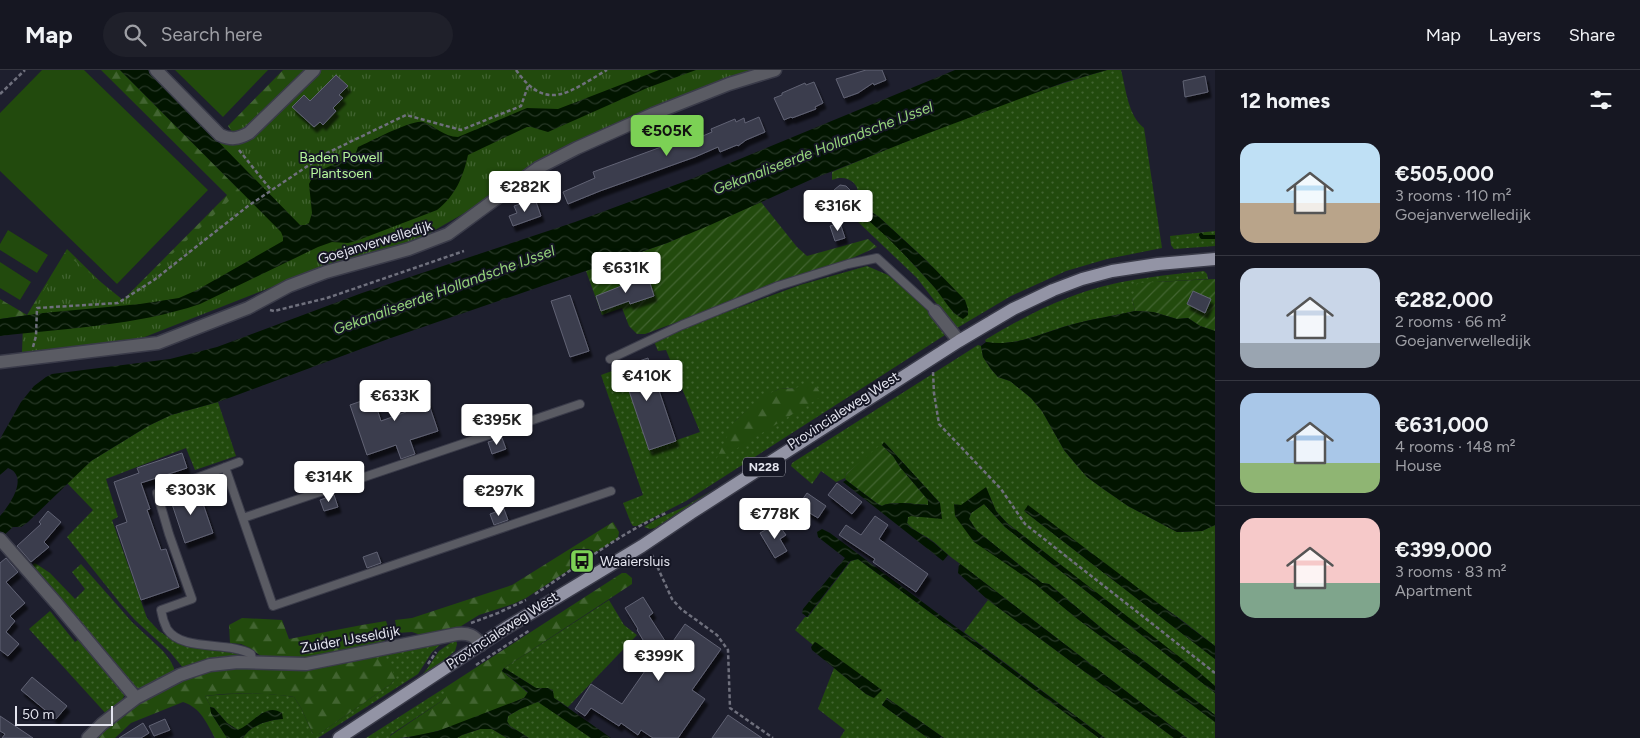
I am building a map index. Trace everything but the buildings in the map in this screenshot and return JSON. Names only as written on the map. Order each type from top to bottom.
[{"type":"main road","name":"Provincialeweg West","points":[[339,738],[481,644],[642,546],[959,341],[1013,309],[1053,290],[1082,279],[1112,271],[1149,265],[1215,259]]},
{"type":"street","points":[[156,70],[220,135],[230,140],[240,138],[249,133],[314,70]]},
{"type":"street","name":"Goejanverwelledijk","points":[[0,362],[158,343],[248,308],[289,286],[326,272],[410,249],[448,234],[538,168],[577,148],[678,104],[729,84],[775,70]]},
{"type":"street","points":[[935,310],[959,341]]},
{"type":"street","points":[[0,539],[136,698]]},
{"type":"street","name":"Zuider IJsseldijk","points":[[88,738],[102,724],[136,698],[180,674],[210,665],[238,662],[306,664],[457,634],[476,636],[481,644]]},
{"type":"lane","points":[[610,359],[682,325],[778,286],[848,264],[877,258],[935,310]]},
{"type":"lane","points":[[243,518],[580,404]]},
{"type":"lane","points":[[239,462],[157,493],[192,599],[160,610],[166,627],[171,634],[188,643],[242,649],[251,654],[253,663]]},
{"type":"lane","points":[[225,467],[273,606],[611,491]]},
{"type":"path","points":[[0,94],[25,70]]},
{"type":"path","points":[[516,70],[528,86],[540,94],[549,96],[558,95],[607,70]]},
{"type":"path","points":[[36,336],[37,308],[118,304],[154,280],[248,206],[327,153],[406,115],[461,130],[521,106],[528,86]]},
{"type":"path","points":[[230,140],[271,190]]},
{"type":"path","points":[[248,308],[274,311],[327,298],[464,251]]},
{"type":"path","points":[[925,375],[933,370],[934,393],[939,424],[1001,489],[1025,524],[1215,673]]},
{"type":"path","points":[[650,552],[672,599],[681,609],[717,635],[728,650],[730,708],[773,738]]},
{"type":"path","name":"Provincialeweg West","points":[[474,666],[537,625]]},
{"type":"green space","points":[[42,70],[84,70],[208,190],[117,284],[0,171],[0,113]]},
{"type":"green space","points":[[101,70],[120,70],[281,232],[283,241],[197,290],[179,298],[0,319],[0,299],[27,315],[67,249],[121,302],[227,195]]},
{"type":"green space","points":[[175,70],[268,70],[223,117]]},
{"type":"green space","points":[[283,70],[303,70],[233,133],[228,126]]},
{"type":"green space","name":"Baden Powell Plantsoen","points":[[294,70],[774,70],[652,110],[509,185],[409,245],[287,281],[132,342],[22,352],[23,325],[66,254],[123,300],[245,186],[215,148]]},
{"type":"green space","points":[[1107,70],[1121,70],[1126,94],[1134,117],[1144,128],[1162,248],[1107,259],[1066,271],[1011,296],[957,328],[917,278],[855,219],[854,214],[857,210],[888,237],[937,290],[956,316],[929,263],[879,217],[857,202],[858,190],[853,182],[844,178],[832,180],[832,172],[1002,104]]},
{"type":"green space","points":[[761,202],[797,247],[807,256],[868,239],[877,247],[828,269],[798,277],[645,334],[637,334],[629,326],[622,308],[602,315],[586,271],[667,243]]},
{"type":"green space","points":[[8,230],[48,255],[37,273],[0,250],[0,244]]},
{"type":"green space","points":[[1215,231],[1215,246],[1174,249],[1171,245],[1170,236]]},
{"type":"green space","points":[[0,262],[31,282],[20,300],[0,288]]},
{"type":"green space","points":[[867,266],[888,275],[929,310],[947,333],[686,501],[637,526],[633,526],[623,503],[643,495],[601,375],[623,367],[651,449],[700,432],[666,350],[658,351],[653,339],[800,285]],"holes":[[[796,388],[734,422],[760,399],[779,389]]]},
{"type":"green space","points":[[1204,271],[1208,279],[1156,282],[1132,298],[1135,311],[1078,323],[1018,341],[997,343],[986,342],[985,340],[1037,311],[1086,291],[1136,280]]},
{"type":"green space","points":[[1215,279],[1215,331],[1200,326],[1188,318],[1177,319],[1153,312],[1135,311],[1132,298],[1137,283]]},
{"type":"green space","points":[[978,345],[981,346],[983,357],[998,377],[1010,381],[1031,398],[1042,411],[1064,450],[1087,477],[1128,506],[1177,532],[1202,531],[1215,525],[1215,646],[1179,618],[1024,511],[1215,659],[1215,686],[1007,523],[996,511],[986,488],[955,516],[1075,617],[1215,722],[1215,738],[1187,738],[952,558],[934,542],[910,526],[907,523],[908,517],[924,517],[940,503],[885,443],[847,473],[845,478],[836,482],[821,471],[812,484],[791,466],[792,463]]},
{"type":"green space","points":[[808,382],[818,389],[822,396],[715,462],[734,422],[760,398],[779,389],[796,388]]},
{"type":"green space","points":[[218,402],[236,456],[195,470],[186,448],[106,479],[118,517],[112,520],[147,618],[159,631],[186,646],[242,654],[243,656],[184,669],[170,652],[135,620],[67,537],[93,510],[67,483],[91,461],[148,426],[171,415]]},
{"type":"green space","points":[[882,445],[928,500],[929,505],[898,503],[882,506],[846,480],[847,473]]},
{"type":"green space","points":[[714,489],[655,528],[644,527],[686,506]]},
{"type":"green space","points":[[984,504],[1005,527],[1215,693],[1215,715],[1106,632],[1049,584],[1042,583],[977,531],[969,519],[971,513]]},
{"type":"green space","points":[[613,522],[619,532],[618,538],[526,598],[479,615],[458,628],[424,636],[412,632],[397,633],[395,620],[412,618],[512,585]]},
{"type":"green space","points":[[858,559],[1099,738],[944,738],[887,698],[882,705],[928,738],[840,738],[845,730],[818,709],[834,668],[866,694],[874,698],[815,642],[813,645],[795,630],[805,617],[808,617],[851,561]]},
{"type":"green space","points":[[35,563],[50,573],[75,599],[85,589],[72,572],[81,564],[132,622],[163,651],[170,660],[174,672],[145,689],[128,684],[30,567]]},
{"type":"green space","points":[[622,573],[626,573],[632,578],[632,584],[504,668],[502,671],[528,693],[524,698],[442,730],[408,737],[391,738],[390,736],[446,698],[446,687]]},
{"type":"green space","points":[[609,600],[624,625],[637,635],[568,707],[554,698],[548,688],[536,688],[504,668]]},
{"type":"green space","points":[[988,600],[1174,738],[1105,738],[964,632]]},
{"type":"green space","points":[[50,611],[75,642],[82,637],[125,694],[120,704],[108,716],[29,629]]},
{"type":"green space","points":[[242,618],[282,620],[289,639],[386,621],[391,636],[372,649],[317,658],[265,659],[250,648],[241,644],[230,643],[229,625]]},
{"type":"green space","points":[[456,639],[455,651],[420,678],[439,651]]},
{"type":"green space","points":[[441,644],[432,652],[418,674],[318,738],[243,738],[246,733],[260,724],[282,719],[262,713],[244,728],[238,730],[227,723],[211,707],[205,696],[272,694],[294,697],[313,734],[319,734],[391,684],[395,679],[370,657]]},
{"type":"green space","points":[[370,657],[387,663],[395,679],[391,684],[319,734],[313,734],[294,697],[237,694],[205,696],[211,707],[211,713],[227,738],[215,738],[199,712],[183,702],[131,723],[115,738],[93,738],[108,723],[162,688],[207,670]]},
{"type":"green space","points":[[446,687],[446,698],[390,735],[391,738],[366,738]]},
{"type":"green space","points":[[538,701],[591,738],[529,738],[510,726],[507,722],[508,716]]},
{"type":"green space","points":[[480,729],[492,729],[507,738],[457,738]]},
{"type":"water","points":[[120,70],[148,70],[300,225],[305,225],[309,223],[312,213],[309,184],[312,178],[319,171],[355,155],[358,147],[401,127],[423,122],[448,135],[458,137],[527,108],[558,109],[659,70],[696,70],[647,88],[548,132],[527,127],[468,155],[458,185],[444,204],[437,210],[356,241],[348,243],[332,242],[318,247],[200,304],[126,322],[0,336],[0,319],[179,298],[197,290],[283,241],[281,232]]},
{"type":"water","name":"Gekanaliseerde Hollandsche IJssel","points":[[955,70],[1107,70],[1065,82],[926,134],[810,180],[667,243],[388,339],[218,402],[171,415],[148,426],[91,461],[21,527],[13,527],[3,536],[0,532],[0,516],[14,496],[18,484],[15,473],[8,468],[0,475],[0,439],[21,402],[34,386],[52,374],[170,359],[217,347],[362,293],[575,222],[694,178]]},
{"type":"water","points":[[873,213],[929,263],[965,300],[968,315],[963,319],[951,309],[919,270],[868,220]]},
{"type":"water","points":[[1135,311],[1153,312],[1177,319],[1188,318],[1200,326],[1215,331],[1215,525],[1202,531],[1177,532],[1128,506],[1087,477],[1064,450],[1042,411],[1031,398],[1010,381],[998,377],[983,357],[981,346],[986,342],[1008,343],[1018,341],[1078,323]]},
{"type":"water","points":[[884,442],[940,503],[942,519],[911,516],[908,517],[907,523],[948,555],[943,561],[843,482],[846,480],[882,506],[898,503],[928,505],[928,500],[882,445]]},
{"type":"water","points":[[986,487],[996,511],[1007,523],[1199,672],[1215,686],[1215,693],[1005,527],[984,504],[971,513],[969,519],[977,531],[1042,583],[1049,584],[1106,632],[1215,715],[1215,722],[1075,617],[1034,583],[974,542],[955,516],[954,504],[961,505]]},
{"type":"water","points":[[1028,505],[1215,646],[1215,659],[1024,511]]},
{"type":"water","points":[[822,529],[830,533],[1105,738],[1099,738],[858,559],[850,561],[807,617],[802,613],[803,609],[845,558],[818,537],[817,532]]},
{"type":"water","points":[[959,563],[1187,738],[1174,738],[988,600],[958,573]]},
{"type":"water","points":[[815,642],[882,690],[874,698],[866,694],[812,650],[811,647]]},
{"type":"water","points":[[504,668],[536,688],[553,690],[554,698],[611,738],[591,738],[538,702],[508,716],[507,721],[510,726],[529,738],[507,738],[492,729],[480,729],[457,738],[404,738],[438,731],[524,698],[528,692],[502,671]]},
{"type":"water","points":[[887,698],[944,738],[928,738],[882,705]]},
{"type":"water","points":[[210,707],[214,708],[227,723],[238,730],[259,715],[270,710],[282,713],[283,719],[260,724],[246,733],[243,738],[227,738],[211,713]]},
{"type":"waterway","points":[[1201,235],[1202,237],[1215,237]]},
{"type":"place","name":"Waaiersluis","points":[[582,561]]}]
